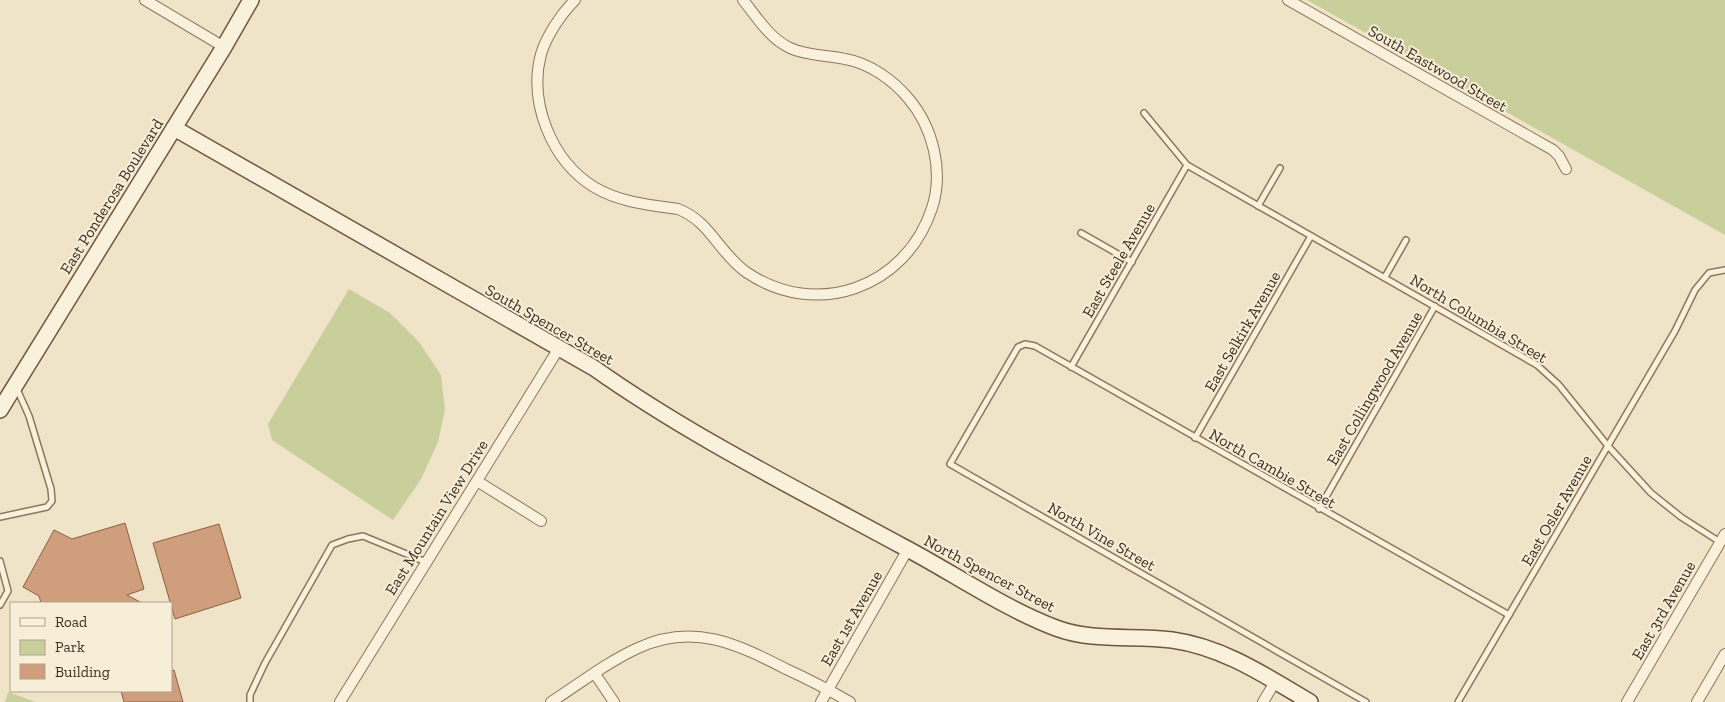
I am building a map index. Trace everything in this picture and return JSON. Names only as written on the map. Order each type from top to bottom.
[{"type":"street","points":[[145,0],[224,47]]},
{"type":"street","name":"East Ponderosa Boulevard","points":[[0,410],[224,47],[250,0]]},
{"type":"street","points":[[575,0],[565,11],[547,38],[540,57],[538,77],[539,99],[546,126],[555,147],[569,166],[594,187],[610,195],[685,212],[704,225],[727,254],[740,266],[760,280],[778,288],[813,295],[842,292],[863,286],[882,275],[905,256],[917,242],[927,223],[936,186],[934,148],[927,127],[908,98],[882,74],[857,61],[807,54],[782,44],[768,31],[743,0]]},
{"type":"street","name":"South Eastwood Street","points":[[1288,0],[1553,150],[1559,156],[1566,169]]},
{"type":"street","name":"South Spencer Street","points":[[174,128],[594,368],[638,399],[760,469],[908,549]]},
{"type":"street","name":"East Mountain View Drive","points":[[340,702],[559,348]]},
{"type":"street","points":[[476,481],[541,521]]},
{"type":"street","name":"East 3rd Avenue","points":[[1627,702],[1723,538]]},
{"type":"street","name":"North Spencer Street","points":[[908,549],[1022,613],[1059,630],[1097,637],[1152,638],[1210,648],[1227,655],[1310,702]]},
{"type":"street","name":"East 1st Avenue","points":[[821,702],[908,549]]},
{"type":"street","points":[[551,702],[623,656],[650,643],[677,638],[706,638],[743,647],[828,689],[850,702]]},
{"type":"street","points":[[1697,702],[1725,654]]},
{"type":"street","points":[[595,674],[614,702]]},
{"type":"street","points":[[1263,702],[1275,682]]},
{"type":"lane","points":[[1144,113],[1187,165]]},
{"type":"lane","name":"North Columbia Street","points":[[1187,165],[1385,277],[1542,369],[1574,402],[1608,446],[1651,493],[1668,508],[1694,526],[1723,538]]},
{"type":"lane","name":"East Steele Avenue","points":[[1070,367],[1187,165]]},
{"type":"lane","points":[[1258,206],[1280,168]]},
{"type":"lane","points":[[1081,234],[1132,262]]},
{"type":"lane","name":"East Selkirk Avenue","points":[[1195,438],[1311,236]]},
{"type":"lane","points":[[1385,277],[1406,240]]},
{"type":"lane","name":"East Osler Avenue","points":[[1458,702],[1675,331],[1695,290],[1708,274],[1725,270]]},
{"type":"lane","name":"East Collingwood Avenue","points":[[1320,508],[1435,306]]},
{"type":"lane","name":"North Cambie Street","points":[[1025,344],[1031,344],[1509,615]]},
{"type":"lane","name":"North Vine Street","points":[[1025,344],[1018,347],[1014,352],[950,464],[1366,702]]},
{"type":"lane","points":[[0,517],[47,507],[52,501],[51,489],[29,416],[16,385]]},
{"type":"lane","points":[[250,702],[250,695],[265,663],[332,545],[363,536],[426,562]]},
{"type":"lane","points":[[0,560],[8,591],[0,605]]},
{"type":"green space","points":[[1307,0],[1725,0],[1725,235]]},
{"type":"green space","points":[[349,289],[390,313],[419,342],[441,375],[445,410],[438,442],[421,479],[393,520],[272,440],[268,424]]},
{"type":"green space","points":[[8,692],[36,702],[5,702]]},
{"type":"building","points":[[125,523],[144,589],[127,595],[140,602],[41,602],[39,596],[23,587],[54,530],[72,539]]},
{"type":"building","points":[[219,524],[241,598],[175,619],[172,602],[170,602],[153,543]]},
{"type":"building","points":[[174,670],[183,702],[124,702],[121,692],[172,692],[172,671]]}]
